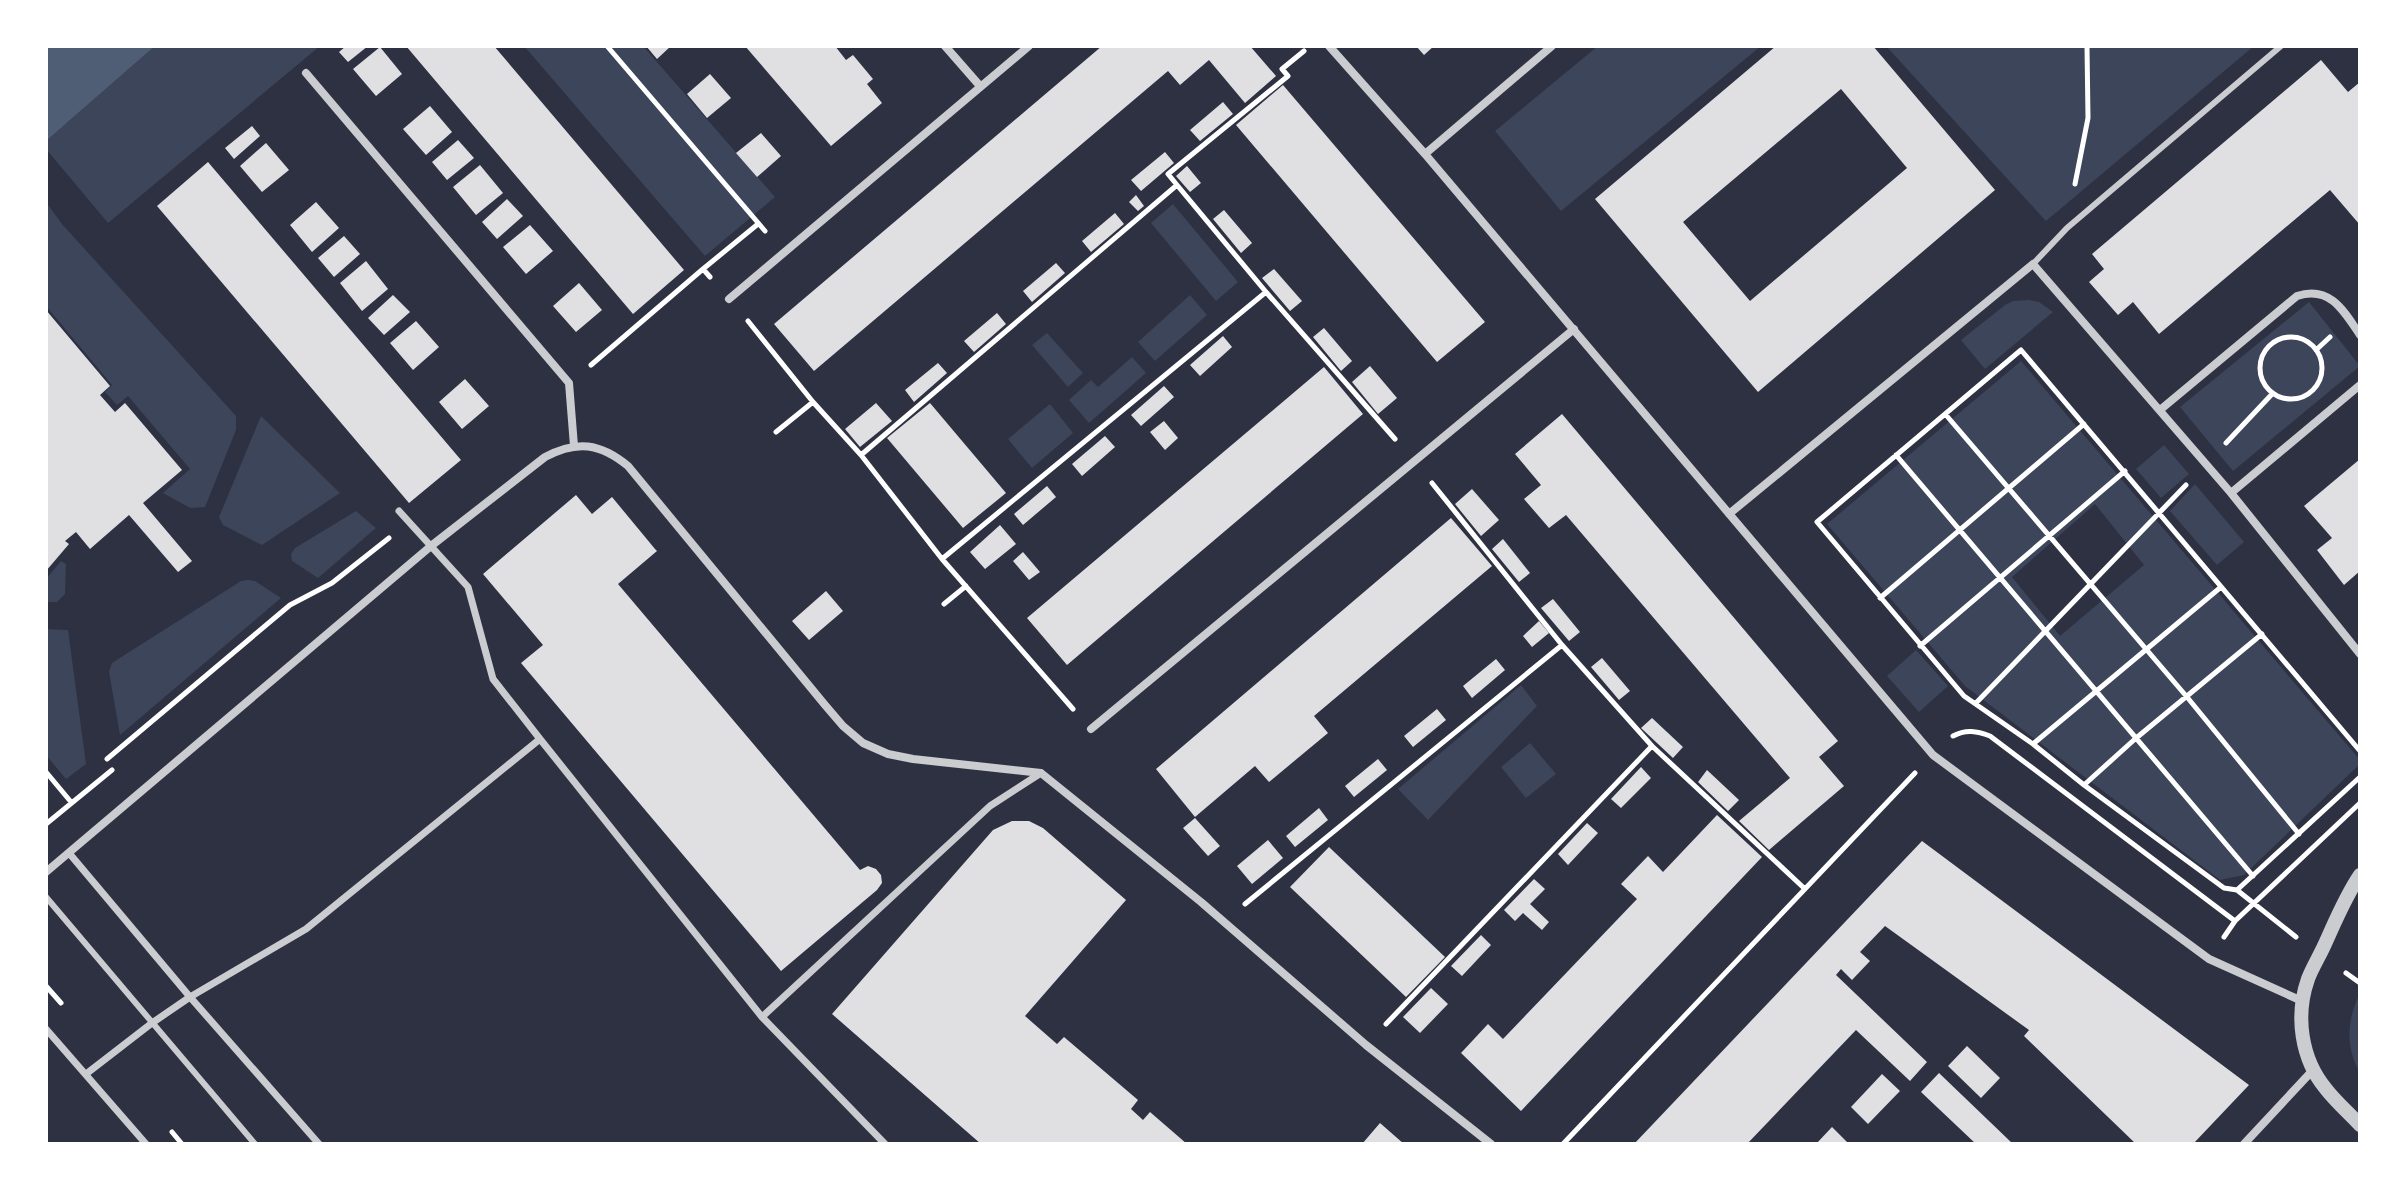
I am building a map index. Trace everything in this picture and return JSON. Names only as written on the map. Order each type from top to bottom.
[{"type":"street","points":[[945,46],[980,86]]},
{"type":"street","points":[[729,299],[1029,46]]},
{"type":"street","points":[[1329,46],[1425,154],[1933,755],[2209,959],[2302,1001]]},
{"type":"street","points":[[1425,154],[1552,46]]},
{"type":"street","points":[[306,73],[569,383],[574,446]]},
{"type":"street","points":[[1729,514],[2033,264],[2231,493],[2360,654]]},
{"type":"street","points":[[2160,410],[2297,296],[2308,292],[2324,295],[2339,306],[2360,335]]},
{"type":"street","points":[[1091,729],[1574,329]]},
{"type":"street","points":[[2231,493],[2360,385]]},
{"type":"street","points":[[46,872],[431,546],[545,457],[574,446],[590,447],[614,455],[628,466],[815,693],[843,726],[863,743],[888,754],[913,759],[1041,773],[1224,922],[1366,1045],[1491,1144]]},
{"type":"street","points":[[399,511],[468,587],[493,679],[762,1017],[885,1144]]},
{"type":"street","points":[[86,1074],[190,997],[306,929],[540,739]]},
{"type":"street","points":[[762,1017],[990,806],[1041,773]]},
{"type":"street","points":[[69,853],[319,1144]]},
{"type":"street","points":[[2360,875],[2308,977],[2302,1001],[2301,1028],[2313,1070],[2326,1089],[2360,1125]]},
{"type":"street","points":[[46,1029],[146,1144]]},
{"type":"street","points":[[2244,1144],[2313,1070]]},
{"type":"lane","points":[[2033,264],[2067,228],[2281,46]]},
{"type":"lane","points":[[46,897],[255,1144]]},
{"type":"path","points":[[607,46],[783,253]]},
{"type":"path","points":[[942,559],[1266,292],[1168,174],[1288,76],[1282,69],[1310,46]]},
{"type":"path","points":[[2067,228],[2088,118],[2087,46]]},
{"type":"path","points":[[861,455],[1177,185]]},
{"type":"path","points":[[569,383],[758,224]]},
{"type":"path","points":[[703,269],[861,455],[942,559],[1091,729]]},
{"type":"path","points":[[2289,337],[2304,340],[2316,350],[2322,364],[2321,379],[2312,392],[2302,398],[2290,399],[2273,393],[2262,378],[2261,364],[2265,352],[2274,342],[2289,337]]},
{"type":"path","points":[[2360,751],[2021,350],[1817,522],[1964,696],[2224,888],[2237,890],[2360,777]]},
{"type":"path","points":[[1976,703],[2273,393]]},
{"type":"path","points":[[776,432],[813,402]]},
{"type":"path","points":[[1946,415],[2187,697],[2299,834]]},
{"type":"path","points":[[1880,598],[2084,424]]},
{"type":"path","points":[[1896,455],[2253,876]]},
{"type":"path","points":[[1920,646],[2125,471]]},
{"type":"path","points":[[107,759],[290,605],[332,583],[409,522]]},
{"type":"path","points":[[944,604],[966,586]]},
{"type":"path","points":[[2033,744],[2221,587]]},
{"type":"path","points":[[2084,785],[2262,634]]},
{"type":"path","points":[[1224,922],[1562,645],[1652,746],[1805,889]]},
{"type":"path","points":[[1563,1144],[1933,755],[1959,732],[1979,731],[1990,736],[2235,921],[2360,803]]},
{"type":"path","points":[[1366,1045],[1652,746]]},
{"type":"path","points":[[46,824],[112,770]]},
{"type":"path","points":[[46,772],[95,831]]},
{"type":"shaded area","points":[[46,46],[155,46],[46,141]]},
{"type":"shaded area","points":[[155,46],[320,46],[108,223],[46,149],[46,141]]},
{"type":"shaded area","points":[[524,46],[643,46],[775,197],[705,256]]},
{"type":"shaded area","points":[[1598,46],[1761,46],[1561,211],[1495,131]]},
{"type":"shaded area","points":[[1886,46],[2254,46],[2046,221]]},
{"type":"shaded area","points":[[46,202],[62,224],[236,416],[236,430],[205,507],[190,508],[163,493],[190,469],[128,396],[117,405],[105,392],[112,385],[46,306]]},
{"type":"shaded area","points":[[1173,204],[1238,282],[1216,301],[1151,223]]},
{"type":"shaded area","points":[[1190,295],[1207,315],[1155,361],[1138,342]]},
{"type":"shaded area","points":[[2029,300],[2039,302],[2053,312],[1985,369],[1961,340],[2005,305]]},
{"type":"shaded area","points":[[2309,302],[2360,366],[2233,471],[2180,407]]},
{"type":"shaded area","points":[[1047,333],[1083,373],[1068,387],[1032,345]]},
{"type":"shaded area","points":[[1132,357],[1146,373],[1089,423],[1069,400],[1091,380],[1098,387]]},
{"type":"shaded area","points":[[2021,361],[2360,760],[2360,764],[2244,875],[2220,880],[1965,686],[1827,524]],"holes":[[[2095,504],[2144,565],[2060,636],[2012,577]]]},
{"type":"shaded area","points":[[1050,404],[1073,433],[1032,468],[1008,439]]},
{"type":"shaded area","points":[[261,416],[340,493],[262,545],[223,525],[219,517]]},
{"type":"shaded area","points":[[2164,445],[2189,474],[2161,498],[2136,469]]},
{"type":"shaded area","points":[[2195,484],[2244,542],[2217,565],[2170,511]]},
{"type":"shaded area","points":[[356,511],[376,528],[318,578],[292,561],[291,554],[295,548]]},
{"type":"shaded area","points":[[61,561],[66,564],[65,594],[57,602],[46,602],[46,579]]},
{"type":"shaded area","points":[[241,581],[255,581],[281,598],[120,735],[109,672],[112,663]]},
{"type":"shaded area","points":[[46,629],[68,630],[86,764],[66,779],[46,755]]},
{"type":"shaded area","points":[[1916,650],[1948,686],[1919,712],[1887,676]]},
{"type":"shaded area","points":[[1521,685],[1537,706],[1428,820],[1398,789]]},
{"type":"shaded area","points":[[1530,743],[1556,774],[1526,798],[1501,767]]},
{"type":"shaded area","points":[[2360,993],[2360,1073],[2350,1043],[2350,1023]]},
{"type":"building","points":[[346,46],[368,46],[348,62],[339,52]]},
{"type":"building","points":[[406,46],[494,46],[684,270],[633,314]]},
{"type":"building","points":[[646,46],[671,46],[657,59]]},
{"type":"building","points":[[745,46],[835,46],[846,60],[853,55],[873,79],[867,84],[882,103],[831,146]]},
{"type":"building","points":[[1102,46],[1250,46],[1276,76],[1245,103],[1209,60],[1180,85],[1168,71],[814,371],[774,324]]},
{"type":"building","points":[[1416,46],[1434,46],[1424,55]]},
{"type":"building","points":[[1776,46],[1873,46],[1995,190],[1758,392],[1595,199]],"holes":[[[1841,89],[1907,168],[1750,301],[1683,222]]]},
{"type":"building","points":[[380,47],[402,74],[376,96],[353,69]]},
{"type":"building","points":[[2321,60],[2348,92],[2360,82],[2360,225],[2330,190],[2159,334],[2133,302],[2118,315],[2089,282],[2104,269],[2092,254]]},
{"type":"building","points":[[710,74],[731,98],[707,118],[687,94]]},
{"type":"building","points":[[1283,85],[1485,322],[1437,362],[1236,125]]},
{"type":"building","points":[[1223,102],[1233,114],[1200,141],[1190,130]]},
{"type":"building","points":[[430,106],[452,132],[426,155],[403,129]]},
{"type":"building","points":[[252,126],[260,136],[234,159],[225,148]]},
{"type":"building","points":[[761,133],[781,156],[757,177],[736,153]]},
{"type":"building","points":[[458,140],[474,158],[447,180],[432,162]]},
{"type":"building","points":[[266,143],[289,170],[262,192],[240,166]]},
{"type":"building","points":[[1165,152],[1174,163],[1141,191],[1131,180]]},
{"type":"building","points":[[208,162],[461,460],[409,503],[157,206]]},
{"type":"building","points":[[480,165],[503,193],[476,215],[453,187]]},
{"type":"building","points":[[1187,166],[1201,183],[1190,192],[1176,176]]},
{"type":"building","points":[[1136,195],[1144,206],[1138,211],[1129,202]]},
{"type":"building","points":[[507,199],[523,216],[497,239],[482,222]]},
{"type":"building","points":[[316,202],[339,228],[312,252],[290,225]]},
{"type":"building","points":[[1224,210],[1252,243],[1241,253],[1213,219]]},
{"type":"building","points":[[1115,213],[1124,224],[1091,252],[1082,241]]},
{"type":"building","points":[[530,225],[553,251],[526,274],[503,247]]},
{"type":"building","points":[[344,236],[360,254],[334,277],[318,258]]},
{"type":"building","points":[[366,261],[388,289],[362,311],[340,283]]},
{"type":"building","points":[[1056,263],[1065,273],[1032,302],[1023,291]]},
{"type":"building","points":[[1274,269],[1302,301],[1290,311],[1262,278]]},
{"type":"building","points":[[579,283],[602,310],[576,332],[553,306]]},
{"type":"building","points":[[393,295],[410,312],[384,335],[368,318]]},
{"type":"building","points":[[46,310],[110,386],[100,395],[115,412],[125,403],[182,470],[143,503],[192,561],[178,572],[129,515],[90,549],[76,532],[65,541],[69,544],[46,571]]},
{"type":"building","points":[[997,313],[1006,324],[974,352],[964,341]]},
{"type":"building","points":[[416,321],[439,347],[413,370],[390,343]]},
{"type":"building","points":[[1324,328],[1352,361],[1341,371],[1313,337]]},
{"type":"building","points":[[1223,336],[1232,347],[1200,376],[1190,365]]},
{"type":"building","points":[[938,363],[947,373],[914,402],[905,390]]},
{"type":"building","points":[[1370,366],[1397,398],[1378,414],[1352,382]]},
{"type":"building","points":[[1324,367],[1363,414],[1067,665],[1027,618]]},
{"type":"building","points":[[465,379],[489,406],[462,429],[439,402]]},
{"type":"building","points":[[1164,386],[1174,397],[1141,426],[1131,415]]},
{"type":"building","points":[[876,403],[892,421],[860,447],[845,429]]},
{"type":"building","points":[[930,403],[1006,493],[963,528],[887,438]]},
{"type":"building","points":[[1562,414],[1838,741],[1819,757],[1844,786],[1769,850],[1739,821],[1790,778],[1566,515],[1549,528],[1524,499],[1541,485],[1515,454]]},
{"type":"building","points":[[1164,421],[1178,438],[1165,450],[1150,432]]},
{"type":"building","points":[[1105,436],[1115,447],[1082,476],[1072,464]]},
{"type":"building","points":[[2360,459],[2360,571],[2344,585],[2317,550],[2332,538],[2304,506]]},
{"type":"building","points":[[1047,486],[1056,497],[1023,525],[1014,514]]},
{"type":"building","points":[[1472,489],[1499,520],[1481,536],[1455,504]]},
{"type":"building","points":[[576,495],[592,514],[612,497],[657,551],[618,584],[860,870],[868,866],[881,875],[882,883],[877,890],[781,971],[521,663],[543,645],[483,574]]},
{"type":"building","points":[[1451,518],[1492,566],[1314,716],[1328,733],[1269,782],[1255,766],[1195,817],[1156,769]]},
{"type":"building","points":[[1000,525],[1016,544],[985,569],[970,552]]},
{"type":"building","points":[[1503,539],[1530,573],[1519,582],[1492,549]]},
{"type":"building","points":[[1023,552],[1040,572],[1029,580],[1013,561]]},
{"type":"building","points":[[826,591],[843,611],[809,640],[792,621]]},
{"type":"building","points":[[1553,599],[1580,632],[1569,641],[1541,608]]},
{"type":"building","points":[[1539,621],[1549,633],[1532,647],[1523,636]]},
{"type":"building","points":[[1602,658],[1630,691],[1619,700],[1591,667]]},
{"type":"building","points":[[1496,659],[1505,670],[1472,698],[1463,686]]},
{"type":"building","points":[[1437,709],[1446,720],[1413,747],[1404,736]]},
{"type":"building","points":[[1652,718],[1683,747],[1673,758],[1641,728]]},
{"type":"building","points":[[1378,759],[1387,770],[1354,797],[1345,786]]},
{"type":"building","points":[[1641,767],[1651,778],[1621,808],[1611,799]]},
{"type":"building","points":[[1707,770],[1739,800],[1728,811],[1698,782]]},
{"type":"building","points":[[1319,808],[1328,820],[1295,847],[1286,836]]},
{"type":"building","points":[[1717,815],[1762,857],[1521,1111],[1461,1053],[1488,1024],[1503,1039],[1637,899],[1621,884],[1648,856],[1663,872]]},
{"type":"building","points":[[1195,818],[1220,846],[1208,856],[1183,828]]},
{"type":"building","points":[[1012,821],[1029,821],[1043,828],[1126,900],[1025,1016],[1057,1044],[1064,1037],[1138,1100],[1131,1109],[1143,1120],[1150,1112],[1187,1144],[981,1144],[832,1014],[993,830]]},
{"type":"building","points":[[1587,823],[1598,833],[1568,865],[1558,854]]},
{"type":"building","points":[[1268,840],[1283,858],[1252,884],[1237,866]]},
{"type":"building","points":[[1922,841],[2249,1085],[2193,1144],[2136,1144],[2024,1036],[2029,1030],[1885,926],[1860,952],[1870,961],[1852,980],[1841,969],[1836,975],[1927,1062],[1910,1081],[1856,1030],[1747,1144],[1634,1144]]},
{"type":"building","points":[[1329,847],[1445,957],[1406,997],[1290,887]]},
{"type":"building","points":[[1534,879],[1545,889],[1530,904],[1549,922],[1542,930],[1523,913],[1515,921],[1504,910]]},
{"type":"building","points":[[1481,935],[1491,945],[1462,976],[1451,966]]},
{"type":"building","points":[[1431,988],[1448,1004],[1420,1033],[1403,1017]]},
{"type":"building","points":[[1967,1046],[2000,1078],[1981,1098],[1948,1066]]},
{"type":"building","points":[[1939,1073],[2013,1144],[1976,1144],[1921,1092]]},
{"type":"building","points":[[1882,1074],[1900,1091],[1868,1124],[1851,1107]]},
{"type":"building","points":[[1380,1123],[1404,1144],[1362,1144]]},
{"type":"building","points":[[1832,1127],[1849,1144],[1816,1144]]}]
